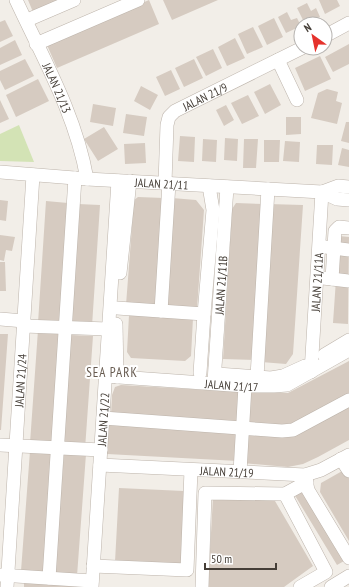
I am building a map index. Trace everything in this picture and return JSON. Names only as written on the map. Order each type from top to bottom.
[{"type":"street","name":"JALAN 21/13","points":[[16,0],[40,43],[70,115],[84,161],[65,328],[49,578]]},
{"type":"street","points":[[24,0],[32,18],[40,43],[138,0]]},
{"type":"street","points":[[32,18],[74,0]]},
{"type":"street","points":[[333,32],[349,24]]},
{"type":"street","name":"JALAN 21/9","points":[[167,183],[167,125],[169,117],[175,111],[293,52]]},
{"type":"street","points":[[278,60],[298,100]]},
{"type":"street","name":"JALAN 21/11","points":[[0,172],[124,181],[322,192],[337,199],[349,200]]},
{"type":"street","name":"JALAN 21/24","points":[[5,579],[16,446],[33,175]]},
{"type":"street","name":"JALAN 21/22","points":[[92,584],[100,450],[103,418],[111,372],[108,329],[114,311],[124,181]]},
{"type":"street","points":[[160,311],[167,183]]},
{"type":"street","name":"JALAN 21/11B","points":[[200,373],[213,210],[209,186]]},
{"type":"street","name":"JALAN 21/11","points":[[322,192],[338,186],[349,187]]},
{"type":"street","name":"JALAN 21/11B","points":[[214,379],[228,187]]},
{"type":"street","points":[[257,377],[268,189]]},
{"type":"street","name":"JALAN 21/11A","points":[[312,367],[322,192]]},
{"type":"street","points":[[332,279],[335,230],[339,227],[349,228]]},
{"type":"street","points":[[319,246],[349,250]]},
{"type":"street","points":[[317,277],[349,281]]},
{"type":"street","points":[[111,372],[114,311],[160,311],[204,314]]},
{"type":"street","points":[[0,319],[23,324],[65,328],[108,329]]},
{"type":"street","name":"JALAN 21/17","points":[[111,372],[200,373],[214,379],[245,386],[287,385],[349,340]]},
{"type":"street","name":"JALAN 21/17","points":[[111,372],[214,379],[283,376],[312,367],[349,350]]},
{"type":"street","points":[[240,472],[245,386]]},
{"type":"street","points":[[103,418],[282,431],[293,430],[349,400]]},
{"type":"street","points":[[0,445],[100,450]]},
{"type":"street","points":[[345,457],[349,471]]},
{"type":"street","name":"JALAN 21/19","points":[[100,465],[240,472],[306,479],[345,457]]},
{"type":"street","points":[[93,566],[187,570],[191,470]]},
{"type":"street","points":[[202,587],[205,493],[285,494],[306,479],[308,490],[349,558]]},
{"type":"street","points":[[285,494],[326,572],[300,587]]},
{"type":"street","points":[[331,587],[349,576]]},
{"type":"street","points":[[5,579],[49,578],[92,584]]},
{"type":"green space","points":[[19,125],[34,162],[0,161],[0,134]]},
{"type":"building","points":[[28,0],[59,0],[33,12]]},
{"type":"building","points":[[149,0],[159,24],[57,68],[47,45]]},
{"type":"building","points":[[163,0],[218,0],[172,20]]},
{"type":"building","points":[[319,0],[337,0],[340,6],[325,14]]},
{"type":"building","points":[[307,3],[311,11],[316,8],[320,16],[301,16],[297,8]]},
{"type":"building","points":[[287,12],[291,20],[293,19],[293,30],[286,33],[278,17]]},
{"type":"building","points":[[274,18],[283,37],[267,45],[258,26]]},
{"type":"building","points":[[5,20],[13,36],[0,42],[0,22]]},
{"type":"building","points":[[253,27],[263,47],[247,54],[238,34]]},
{"type":"building","points":[[235,38],[245,58],[227,66],[218,47]]},
{"type":"building","points":[[15,40],[22,55],[0,65],[0,48]]},
{"type":"building","points":[[349,44],[349,64],[333,72],[325,57],[333,56],[333,53]]},
{"type":"building","points":[[213,49],[222,68],[206,76],[196,57]]},
{"type":"building","points":[[320,56],[331,79],[305,91],[295,68]]},
{"type":"building","points":[[25,59],[34,76],[5,90],[0,80],[0,71]]},
{"type":"building","points":[[194,59],[203,78],[184,87],[175,68]]},
{"type":"building","points":[[171,70],[180,89],[165,96],[156,77]]},
{"type":"building","points":[[38,79],[49,101],[16,117],[6,95]]},
{"type":"building","points":[[270,84],[281,105],[265,114],[254,92]]},
{"type":"building","points":[[141,86],[158,95],[150,110],[134,101]]},
{"type":"building","points":[[327,89],[338,92],[336,101],[342,103],[337,124],[311,118],[318,93]]},
{"type":"building","points":[[248,95],[259,116],[242,124],[231,103]]},
{"type":"building","points":[[0,100],[9,119],[0,123]]},
{"type":"building","points":[[93,104],[116,108],[113,126],[90,122]]},
{"type":"building","points":[[226,105],[234,120],[224,126],[216,110]]},
{"type":"building","points":[[126,114],[147,117],[144,136],[123,133]]},
{"type":"building","points":[[286,117],[301,117],[301,134],[286,135]]},
{"type":"building","points":[[346,122],[349,122],[349,143],[341,141]]},
{"type":"building","points":[[104,127],[118,149],[98,161],[84,139]]},
{"type":"building","points":[[180,136],[195,137],[194,162],[178,161]]},
{"type":"building","points":[[225,138],[238,139],[237,161],[224,160]]},
{"type":"building","points":[[203,139],[217,140],[216,162],[202,161]]},
{"type":"building","points":[[244,139],[258,139],[256,168],[243,168]]},
{"type":"building","points":[[264,140],[280,140],[279,162],[264,162]]},
{"type":"building","points":[[285,141],[300,142],[299,162],[283,161]]},
{"type":"building","points":[[145,143],[146,163],[125,164],[124,144]]},
{"type":"building","points":[[317,145],[333,145],[332,165],[316,164]]},
{"type":"building","points":[[342,148],[349,150],[349,167],[338,165]]},
{"type":"building","points":[[138,197],[164,198],[157,306],[126,305],[134,200]]},
{"type":"building","points":[[172,198],[196,200],[204,210],[197,309],[165,307]]},
{"type":"building","points":[[0,200],[8,201],[6,221],[0,220]]},
{"type":"building","points":[[46,201],[68,203],[60,324],[38,323]]},
{"type":"building","points":[[236,203],[264,204],[255,360],[223,359],[232,209]]},
{"type":"building","points":[[78,204],[100,205],[92,326],[70,325]]},
{"type":"building","points":[[268,204],[303,205],[293,354],[286,364],[261,362]]},
{"type":"building","points":[[0,235],[15,237],[12,251],[6,250],[4,261],[0,260]]},
{"type":"building","points":[[339,236],[349,237],[348,324],[333,323]]},
{"type":"building","points":[[0,262],[5,262],[6,291],[0,291]]},
{"type":"building","points":[[129,315],[193,318],[191,356],[185,361],[131,358],[127,352]]},
{"type":"building","points":[[38,330],[60,331],[52,445],[30,443]]},
{"type":"building","points":[[0,334],[8,334],[1,430],[0,430]]},
{"type":"building","points":[[71,335],[93,336],[85,449],[63,448]]},
{"type":"building","points":[[349,361],[349,397],[294,426],[248,423],[250,392],[288,393]]},
{"type":"building","points":[[121,385],[241,392],[239,423],[111,415],[112,395],[115,387]]},
{"type":"building","points":[[349,404],[349,440],[303,464],[288,467],[242,463],[245,430],[291,434]]},
{"type":"building","points":[[109,424],[239,431],[238,461],[107,454]]},
{"type":"building","points":[[30,451],[52,452],[44,572],[21,571]]},
{"type":"building","points":[[64,452],[86,454],[77,576],[55,575]]},
{"type":"building","points":[[344,470],[349,477],[349,541],[320,492],[321,483]]},
{"type":"building","points":[[298,485],[344,561],[337,565],[291,489]]},
{"type":"building","points":[[119,488],[184,491],[181,564],[115,562]]},
{"type":"building","points":[[213,497],[275,501],[313,566],[284,587],[208,587]]},
{"type":"building","points":[[24,581],[78,584],[78,587],[24,587]]},
{"type":"district","name":"SEA PARK","points":[[112,372]]}]
